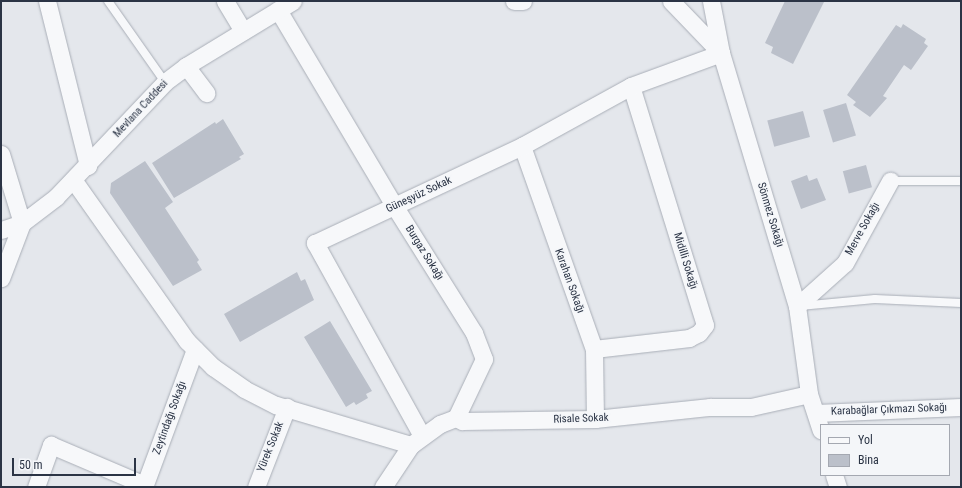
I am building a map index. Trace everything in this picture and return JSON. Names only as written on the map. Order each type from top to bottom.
[{"type":"street","points":[[47,1],[88,166]]},
{"type":"street","points":[[225,1],[243,31]]},
{"type":"street","points":[[514,1],[523,1]]},
{"type":"street","points":[[671,1],[721,53]]},
{"type":"street","name":"Sönmez Sokağı","points":[[711,1],[721,53],[797,306],[809,394],[820,427]]},
{"type":"street","name":"Mevlana Caddesi","points":[[1,230],[22,223],[74,181],[165,82],[186,66],[285,5]]},
{"type":"street","name":"Burgaz Sokağı","points":[[285,5],[395,207],[474,333],[484,359],[456,418]]},
{"type":"street","name":"Güneşyüz Sokak","points":[[417,440],[315,243],[395,207],[522,146],[631,86],[721,53]]},
{"type":"street","points":[[186,66],[206,93]]},
{"type":"street","name":"Midilli Sokağı","points":[[594,349],[689,338],[699,333],[705,325],[631,86]]},
{"type":"street","name":"Karahan Sokağı","points":[[522,146],[594,349],[595,419]]},
{"type":"street","points":[[1,154],[22,223],[1,278]]},
{"type":"street","points":[[74,181],[121,250],[195,349],[214,367],[244,389],[287,408],[417,440]]},
{"type":"street","name":"Merve Sokağı","points":[[797,306],[845,263],[890,181]]},
{"type":"street","name":"Zeytindağı Sokağı","points":[[145,486],[195,349]]},
{"type":"street","name":"Risale Sokak","points":[[456,418],[462,421],[595,419],[710,406],[751,407],[809,394]]},
{"type":"street","name":"Karabağlar Çıkmazı Sokağı","points":[[816,413],[961,407]]},
{"type":"street","name":"Yürek Sokak","points":[[256,487],[287,408]]},
{"type":"street","points":[[382,487],[417,440],[456,418]]},
{"type":"street","points":[[36,487],[51,445],[145,486]]},
{"type":"street","points":[[834,476],[838,487]]},
{"type":"lane","points":[[108,1],[165,82]]},
{"type":"lane","points":[[890,181],[961,181]]},
{"type":"lane","points":[[797,306],[874,299],[961,303]]},
{"type":"building","points":[[785,1],[824,2],[793,64],[771,53],[773,47],[765,43]]},
{"type":"building","points":[[903,24],[926,39],[924,43],[928,46],[911,70],[904,65],[883,96],[887,98],[870,117],[853,105],[856,102],[847,95],[896,25],[901,28]]},
{"type":"building","points":[[846,103],[856,136],[833,143],[823,110]]},
{"type":"building","points":[[803,111],[810,137],[774,147],[767,121]]},
{"type":"building","points":[[223,119],[244,154],[239,157],[241,159],[174,198],[152,163],[215,122],[216,124]]},
{"type":"building","points":[[145,161],[173,202],[165,208],[199,260],[197,262],[202,270],[173,286],[110,193],[111,183]]},
{"type":"building","points":[[866,165],[872,187],[849,193],[843,171]]},
{"type":"building","points":[[807,175],[809,181],[817,178],[826,200],[801,209],[791,181]]},
{"type":"building","points":[[297,272],[301,281],[305,279],[314,300],[240,342],[224,314]]},
{"type":"building","points":[[330,321],[372,391],[366,394],[368,398],[356,405],[354,402],[346,407],[304,337]]}]
